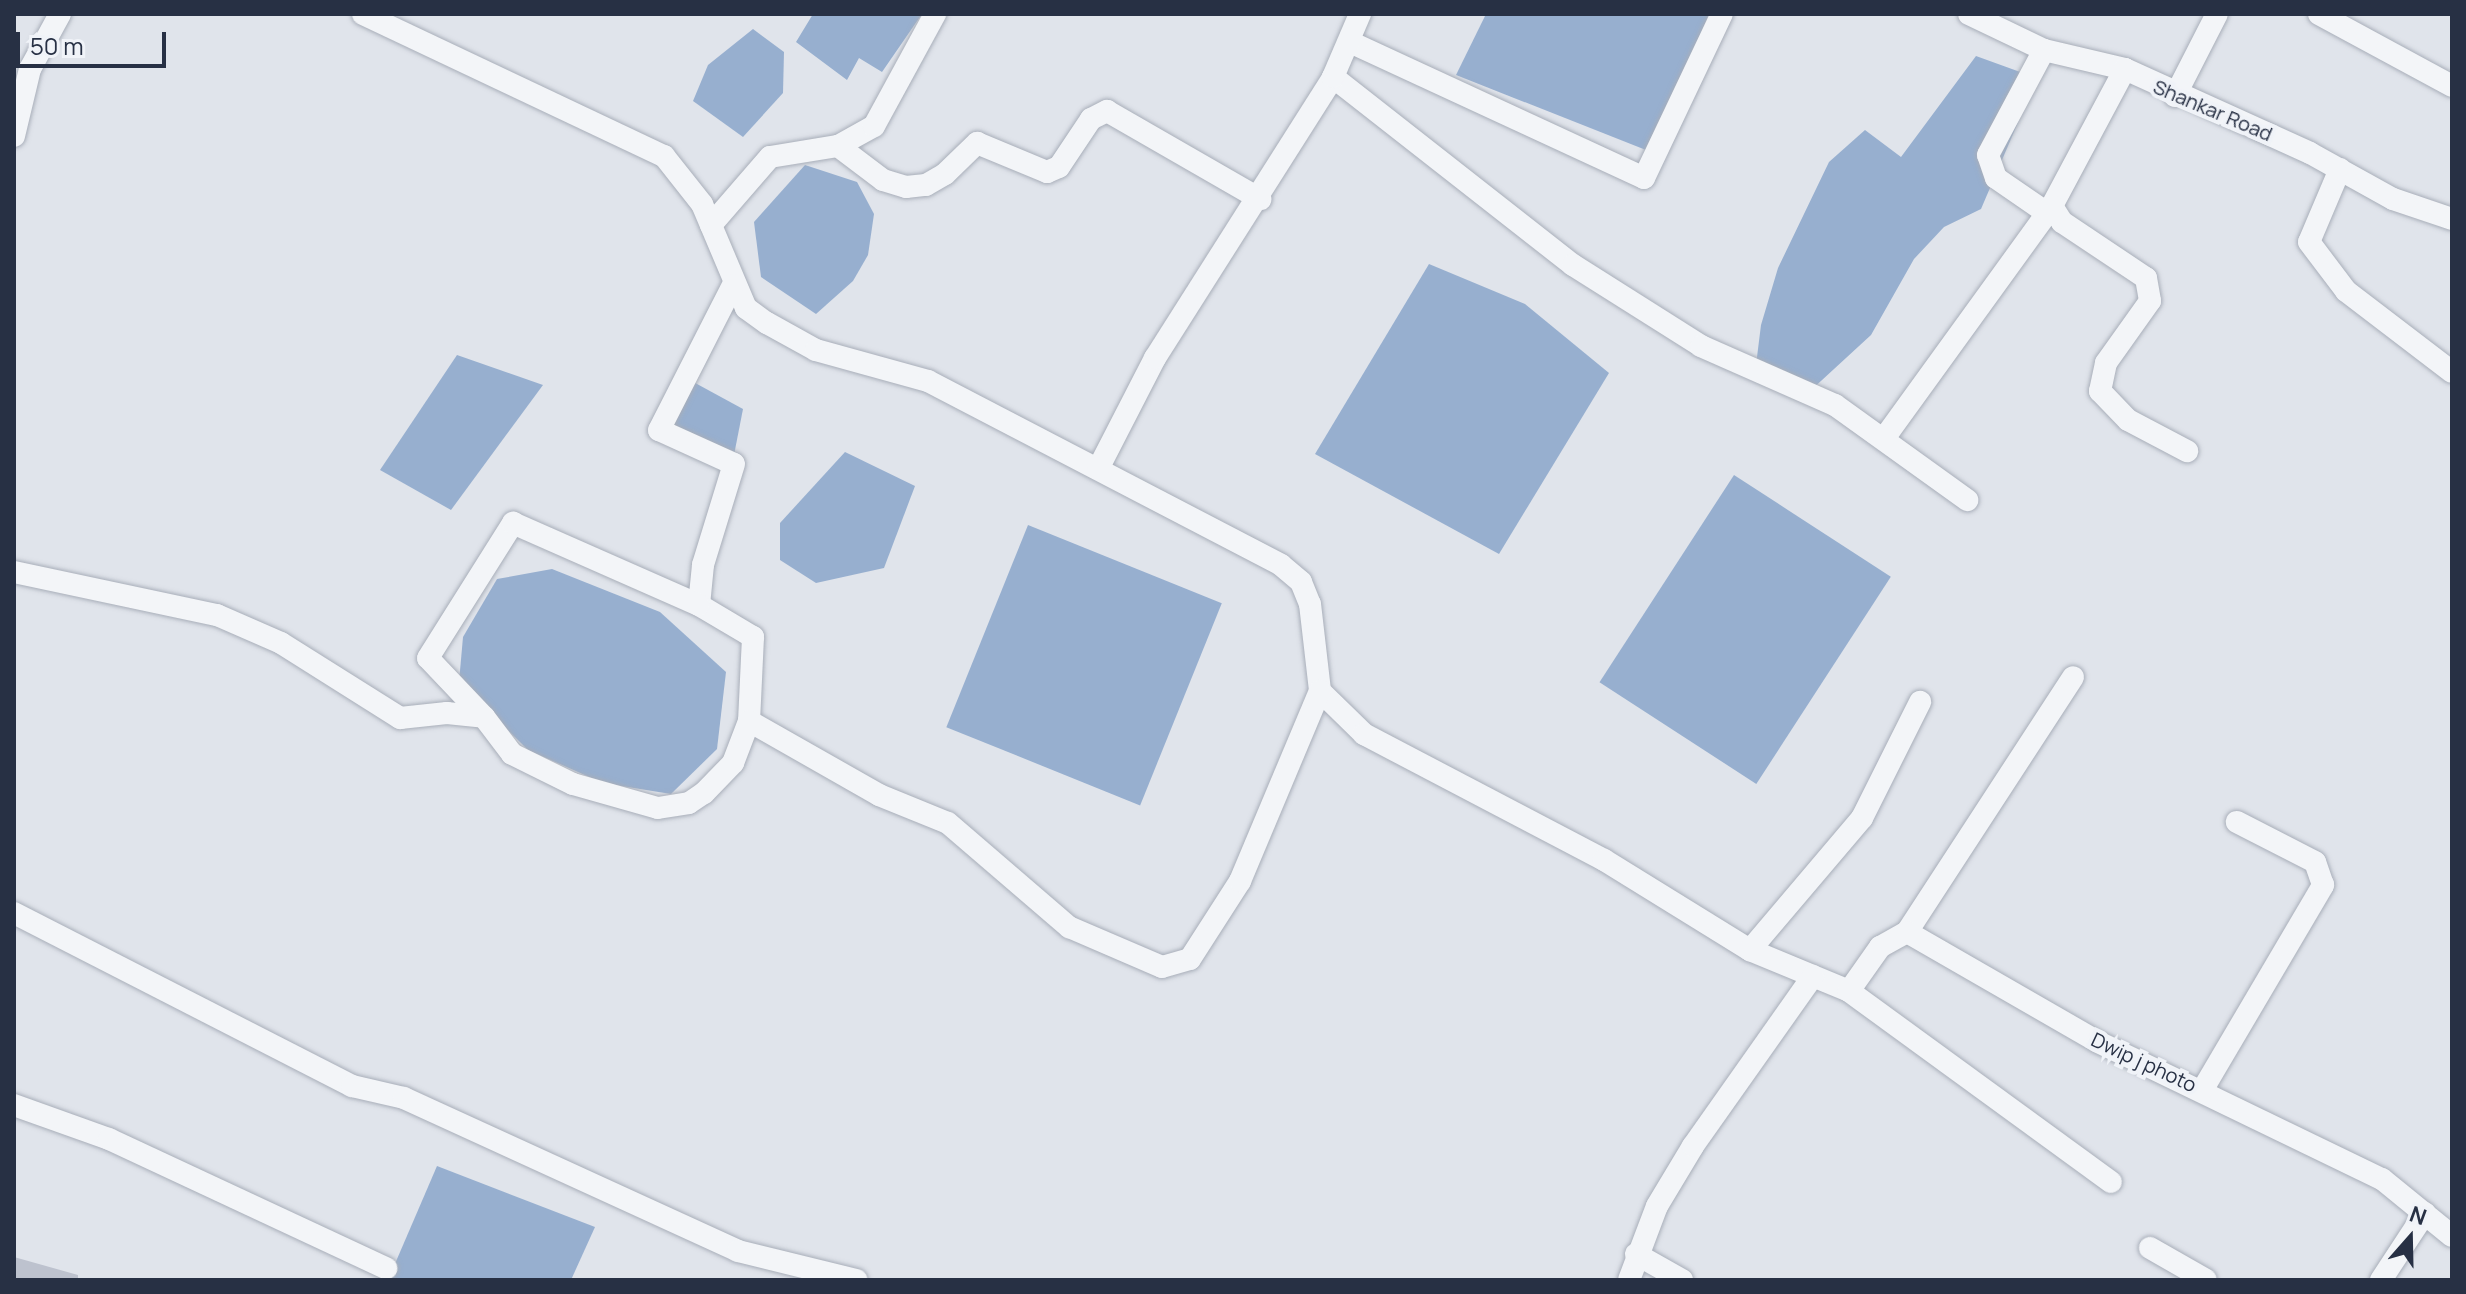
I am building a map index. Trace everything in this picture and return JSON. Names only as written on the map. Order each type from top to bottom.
[{"type":"street","points":[[14,136],[30,69],[60,14]]},
{"type":"street","points":[[363,14],[422,46],[647,143],[683,177],[711,225],[733,285],[746,308],[816,350],[928,381],[1246,545],[1301,582],[1310,604],[1320,691],[1240,881],[1190,959],[1162,967],[1069,927],[948,823],[879,795],[749,721]]},
{"type":"street","points":[[711,225],[770,157],[838,146],[874,126],[935,14]]},
{"type":"street","points":[[1098,469],[1178,319],[1260,199],[1333,77],[1360,14]]},
{"type":"street","points":[[1350,42],[1644,178],[1722,14]]},
{"type":"street","name":"Shankar Road","points":[[1969,14],[2044,50],[2125,69],[2175,96],[2340,169],[2393,199],[2452,219]]},
{"type":"street","points":[[2175,96],[2217,14]]},
{"type":"street","points":[[2319,14],[2452,86]]},
{"type":"street","points":[[2044,50],[1988,155],[1996,178],[2049,209],[2062,222],[2146,278],[2150,301],[2106,363],[2100,391],[2128,420],[2187,451]]},
{"type":"street","points":[[1885,437],[2049,209],[2125,69]]},
{"type":"street","points":[[1333,77],[1573,265],[1701,346],[1780,376],[1885,437],[1967,500]]},
{"type":"street","points":[[838,146],[883,180],[906,187],[926,185],[945,174],[977,143],[1047,172],[1059,167],[1091,119],[1107,111],[1260,199]]},
{"type":"street","points":[[2340,169],[2309,242],[2346,291],[2452,372]]},
{"type":"street","points":[[699,605],[703,565],[734,464],[659,430],[733,285]]},
{"type":"street","points":[[513,523],[699,605],[753,637],[749,721],[733,763],[704,793],[689,803],[658,808],[573,784],[512,754],[484,717],[428,658],[513,523]]},
{"type":"street","points":[[14,572],[217,615],[281,643],[400,718],[447,713],[484,717]]},
{"type":"street","points":[[1849,991],[1880,947],[1907,932],[2073,677]]},
{"type":"street","points":[[1320,691],[1364,734],[1604,860],[1750,950],[1849,991],[2111,1182]]},
{"type":"street","points":[[1750,950],[1862,818],[1920,702]]},
{"type":"street","points":[[2203,1089],[2324,877],[2315,862],[2237,822]]},
{"type":"street","points":[[14,913],[352,1086],[404,1098],[738,1251],[856,1280]]},
{"type":"street","name":"Dwip j photo","points":[[1907,932],[2098,1042],[2203,1089],[2382,1179],[2452,1236]]},
{"type":"street","points":[[1629,1280],[1636,1254],[1693,1146],[1813,976]]},
{"type":"street","points":[[14,1105],[109,1139],[386,1268]]},
{"type":"street","points":[[2381,1280],[2425,1213]]},
{"type":"street","points":[[2150,1248],[2206,1280]]},
{"type":"street","points":[[1636,1254],[1682,1280]]},
{"type":"water","points":[[813,14],[922,14],[882,72],[859,58],[847,80],[796,42]]},
{"type":"water","points":[[1486,14],[1709,14],[1651,152],[1456,75]]},
{"type":"water","points":[[753,29],[784,52],[783,93],[743,137],[693,101],[708,65]]},
{"type":"water","points":[[1976,56],[2037,78],[1981,209],[1944,227],[1914,259],[1871,335],[1809,392],[1754,381],[1761,325],[1778,268],[1829,162],[1865,130],[1901,157]]},
{"type":"water","points":[[805,165],[857,182],[874,214],[868,255],[853,281],[816,314],[761,277],[754,222]]},
{"type":"water","points":[[1429,264],[1525,304],[1609,373],[1499,554],[1315,454]]},
{"type":"water","points":[[457,355],[543,385],[451,510],[380,470]]},
{"type":"water","points":[[686,378],[743,409],[734,455],[659,427]]},
{"type":"water","points":[[845,452],[915,486],[884,568],[816,583],[780,560],[780,523]]},
{"type":"water","points":[[1734,475],[1891,577],[1756,784],[1599,682]]},
{"type":"water","points":[[1028,525],[1222,603],[1140,805],[946,727]]},
{"type":"water","points":[[552,569],[660,612],[726,672],[717,749],[671,794],[603,783],[528,750],[459,682],[463,637],[497,579]]},
{"type":"water","points":[[437,1166],[595,1227],[571,1280],[388,1280]]},
{"type":"building","points":[[14,1257],[78,1275],[78,1280],[14,1280]]}]
